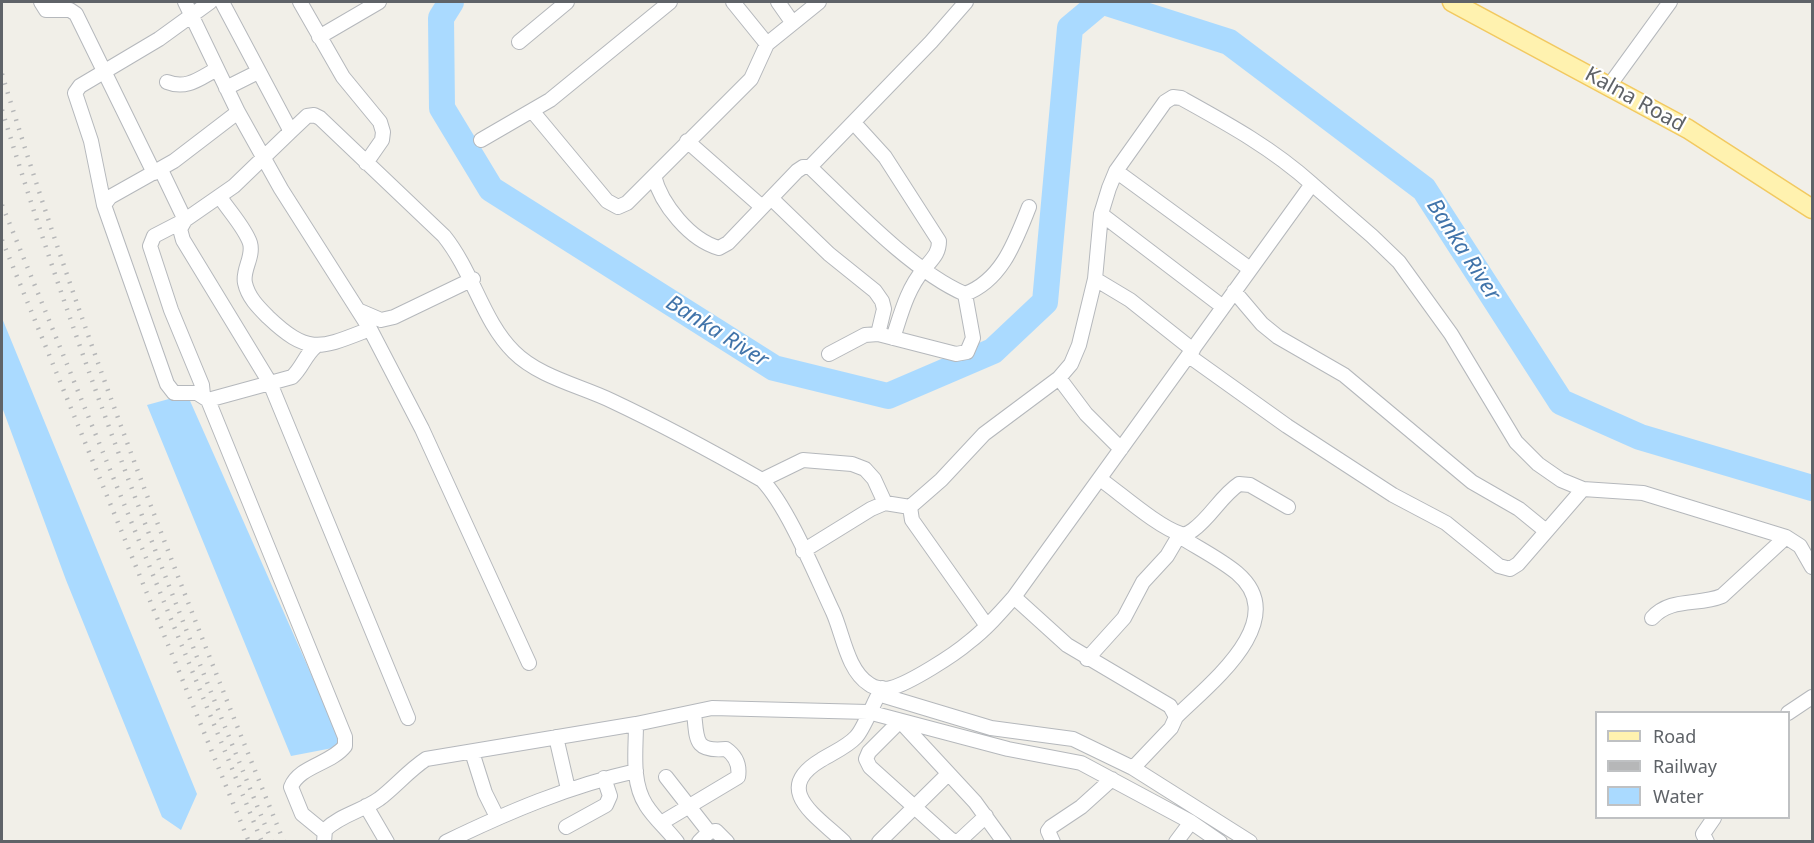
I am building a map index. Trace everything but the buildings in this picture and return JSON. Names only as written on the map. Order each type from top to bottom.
[{"type":"main road","name":"Kalna Road","points":[[1452,2],[1688,129],[1812,209]]},
{"type":"street","points":[[41,2],[46,10],[70,10],[82,2]]},
{"type":"street","points":[[185,2],[238,112],[263,157],[370,329],[422,429],[529,663]]},
{"type":"street","points":[[210,2],[159,39],[80,86],[75,93],[91,141],[106,216],[169,389],[174,393],[205,398],[292,377],[298,372],[305,355],[316,346]]},
{"type":"street","points":[[222,2],[290,133]]},
{"type":"street","points":[[300,2],[354,92],[380,122],[383,132],[382,140],[366,162]]},
{"type":"street","points":[[319,37],[379,2]]},
{"type":"street","points":[[519,42],[565,2]]},
{"type":"street","points":[[481,140],[533,112],[670,2]]},
{"type":"street","points":[[733,2],[767,44]]},
{"type":"street","points":[[778,2],[792,22]]},
{"type":"street","points":[[533,112],[607,201],[618,207],[627,203],[751,78],[767,44],[819,2]]},
{"type":"street","points":[[810,167],[932,42],[966,2]]},
{"type":"street","points":[[1609,86],[1670,2]]},
{"type":"street","points":[[70,10],[80,20],[104,72],[185,220]]},
{"type":"street","points":[[167,82],[177,86],[188,86],[217,69]]},
{"type":"street","points":[[226,88],[258,72]]},
{"type":"street","points":[[803,551],[871,509],[885,504],[910,507],[941,480],[984,434],[1059,378],[1071,364],[1079,345],[1095,279],[1101,214],[1116,171],[1165,102],[1173,97],[1181,98],[1255,139],[1312,184],[1399,262],[1451,334],[1516,442],[1538,464],[1561,480],[1583,489],[1642,494],[1786,537],[1800,546],[1812,567]]},
{"type":"street","points":[[105,205],[110,197],[157,172],[238,112]]},
{"type":"street","points":[[1220,842],[1191,822],[1112,779],[1065,758],[1008,749],[868,712],[736,707],[694,712],[636,724],[426,759],[366,806],[333,822],[324,837],[302,814],[291,787],[296,777],[339,754],[345,746],[345,737],[171,310],[150,246],[154,236],[185,220],[220,197],[307,116],[314,115],[444,236],[460,255],[503,341],[533,366],[613,401],[762,480],[773,491],[834,613],[857,672],[869,685],[880,691],[991,728],[1073,739],[1133,768],[1250,842]]},
{"type":"street","points":[[854,123],[885,157],[939,241],[939,249],[912,285],[892,338]]},
{"type":"street","points":[[687,141],[767,202],[875,291],[884,309],[878,334]]},
{"type":"street","points":[[654,176],[657,189],[683,224],[709,245],[719,248],[728,243],[797,171],[803,167],[810,167],[880,233],[925,268],[965,294],[973,338],[966,352],[956,354],[878,334],[865,335],[829,354]]},
{"type":"street","points":[[1116,171],[1250,269]]},
{"type":"street","points":[[844,842],[802,801],[797,789],[800,777],[809,767],[854,740],[861,731],[868,712],[880,691],[896,686],[951,656],[987,626],[1014,597],[1312,184]]},
{"type":"street","points":[[220,197],[250,243],[251,254],[244,280],[248,292],[257,306],[288,336],[316,346],[335,343],[370,329]]},
{"type":"street","points":[[965,294],[979,289],[1003,264],[1029,207]]},
{"type":"street","points":[[1101,214],[1223,307]]},
{"type":"street","points":[[185,220],[180,230],[183,240],[270,383],[408,718]]},
{"type":"street","points":[[360,311],[381,320],[394,317],[472,279]]},
{"type":"street","points":[[1095,279],[1130,300],[1191,353],[1287,426],[1393,495],[1440,519],[1499,566],[1510,569],[1518,564],[1583,489]]},
{"type":"street","points":[[1234,291],[1262,324],[1278,337],[1344,375],[1472,482],[1519,509],[1546,531]]},
{"type":"street","points":[[1059,378],[1086,414],[1121,449]]},
{"type":"street","points":[[762,480],[803,459],[852,464],[864,469],[874,478],[885,504]]},
{"type":"street","points":[[1100,478],[1165,526],[1237,574],[1249,587],[1256,601],[1253,626],[1236,657],[1176,717],[1171,728],[1133,768]]},
{"type":"street","points":[[1088,659],[1124,618],[1143,582],[1167,556],[1180,535],[1196,528],[1228,491],[1239,484],[1250,485],[1288,507]]},
{"type":"street","points":[[910,507],[912,520],[987,626]]},
{"type":"street","points":[[1652,618],[1660,609],[1668,605],[1709,602],[1722,596],[1786,537]]},
{"type":"street","points":[[1014,597],[1046,628],[1088,659],[1170,706],[1176,717]]},
{"type":"street","points":[[1790,712],[1812,697]]},
{"type":"street","points":[[661,823],[738,777],[737,760],[726,749],[710,750],[702,747],[697,740],[694,712]]},
{"type":"street","points":[[900,721],[986,816],[1004,842]]},
{"type":"street","points":[[900,721],[869,752],[866,759],[870,767],[950,839],[957,842],[986,816]]},
{"type":"street","points":[[636,724],[636,771],[645,804],[677,842]]},
{"type":"street","points":[[556,737],[568,789]]},
{"type":"street","points":[[472,752],[485,793],[497,817]]},
{"type":"street","points":[[447,842],[497,817],[568,789],[636,771]]},
{"type":"street","points":[[879,842],[948,774]]},
{"type":"street","points":[[666,777],[689,805],[704,837],[716,831],[727,842]]},
{"type":"street","points":[[566,827],[606,805],[610,796],[604,778]]},
{"type":"street","points":[[1053,842],[1048,831],[1051,827],[1081,807],[1112,779]]},
{"type":"street","points":[[366,806],[387,842]]},
{"type":"street","points":[[1707,842],[1703,834],[1712,819]]},
{"type":"street","points":[[1176,842],[1191,822]]},
{"type":"water","points":[[2,318],[197,794],[181,830],[162,817],[66,580],[2,407]]},
{"type":"water","points":[[187,394],[343,746],[291,756],[147,405]]},
{"type":"waterway","name":"Banka River","points":[[451,2],[441,18],[442,108],[491,189],[774,368],[888,396],[993,351],[1045,302],[1070,28],[1101,2]]},
{"type":"waterway","name":"Banka River","points":[[1104,2],[1229,42],[1424,189],[1561,402],[1640,437],[1812,488]]},
{"type":"railway","points":[[2,74],[65,269],[134,461],[284,842]]},
{"type":"railway","points":[[2,110],[62,296],[128,479],[272,842]]},
{"type":"railway","points":[[2,205],[262,842]]},
{"type":"railway","points":[[2,240],[249,842]]}]
